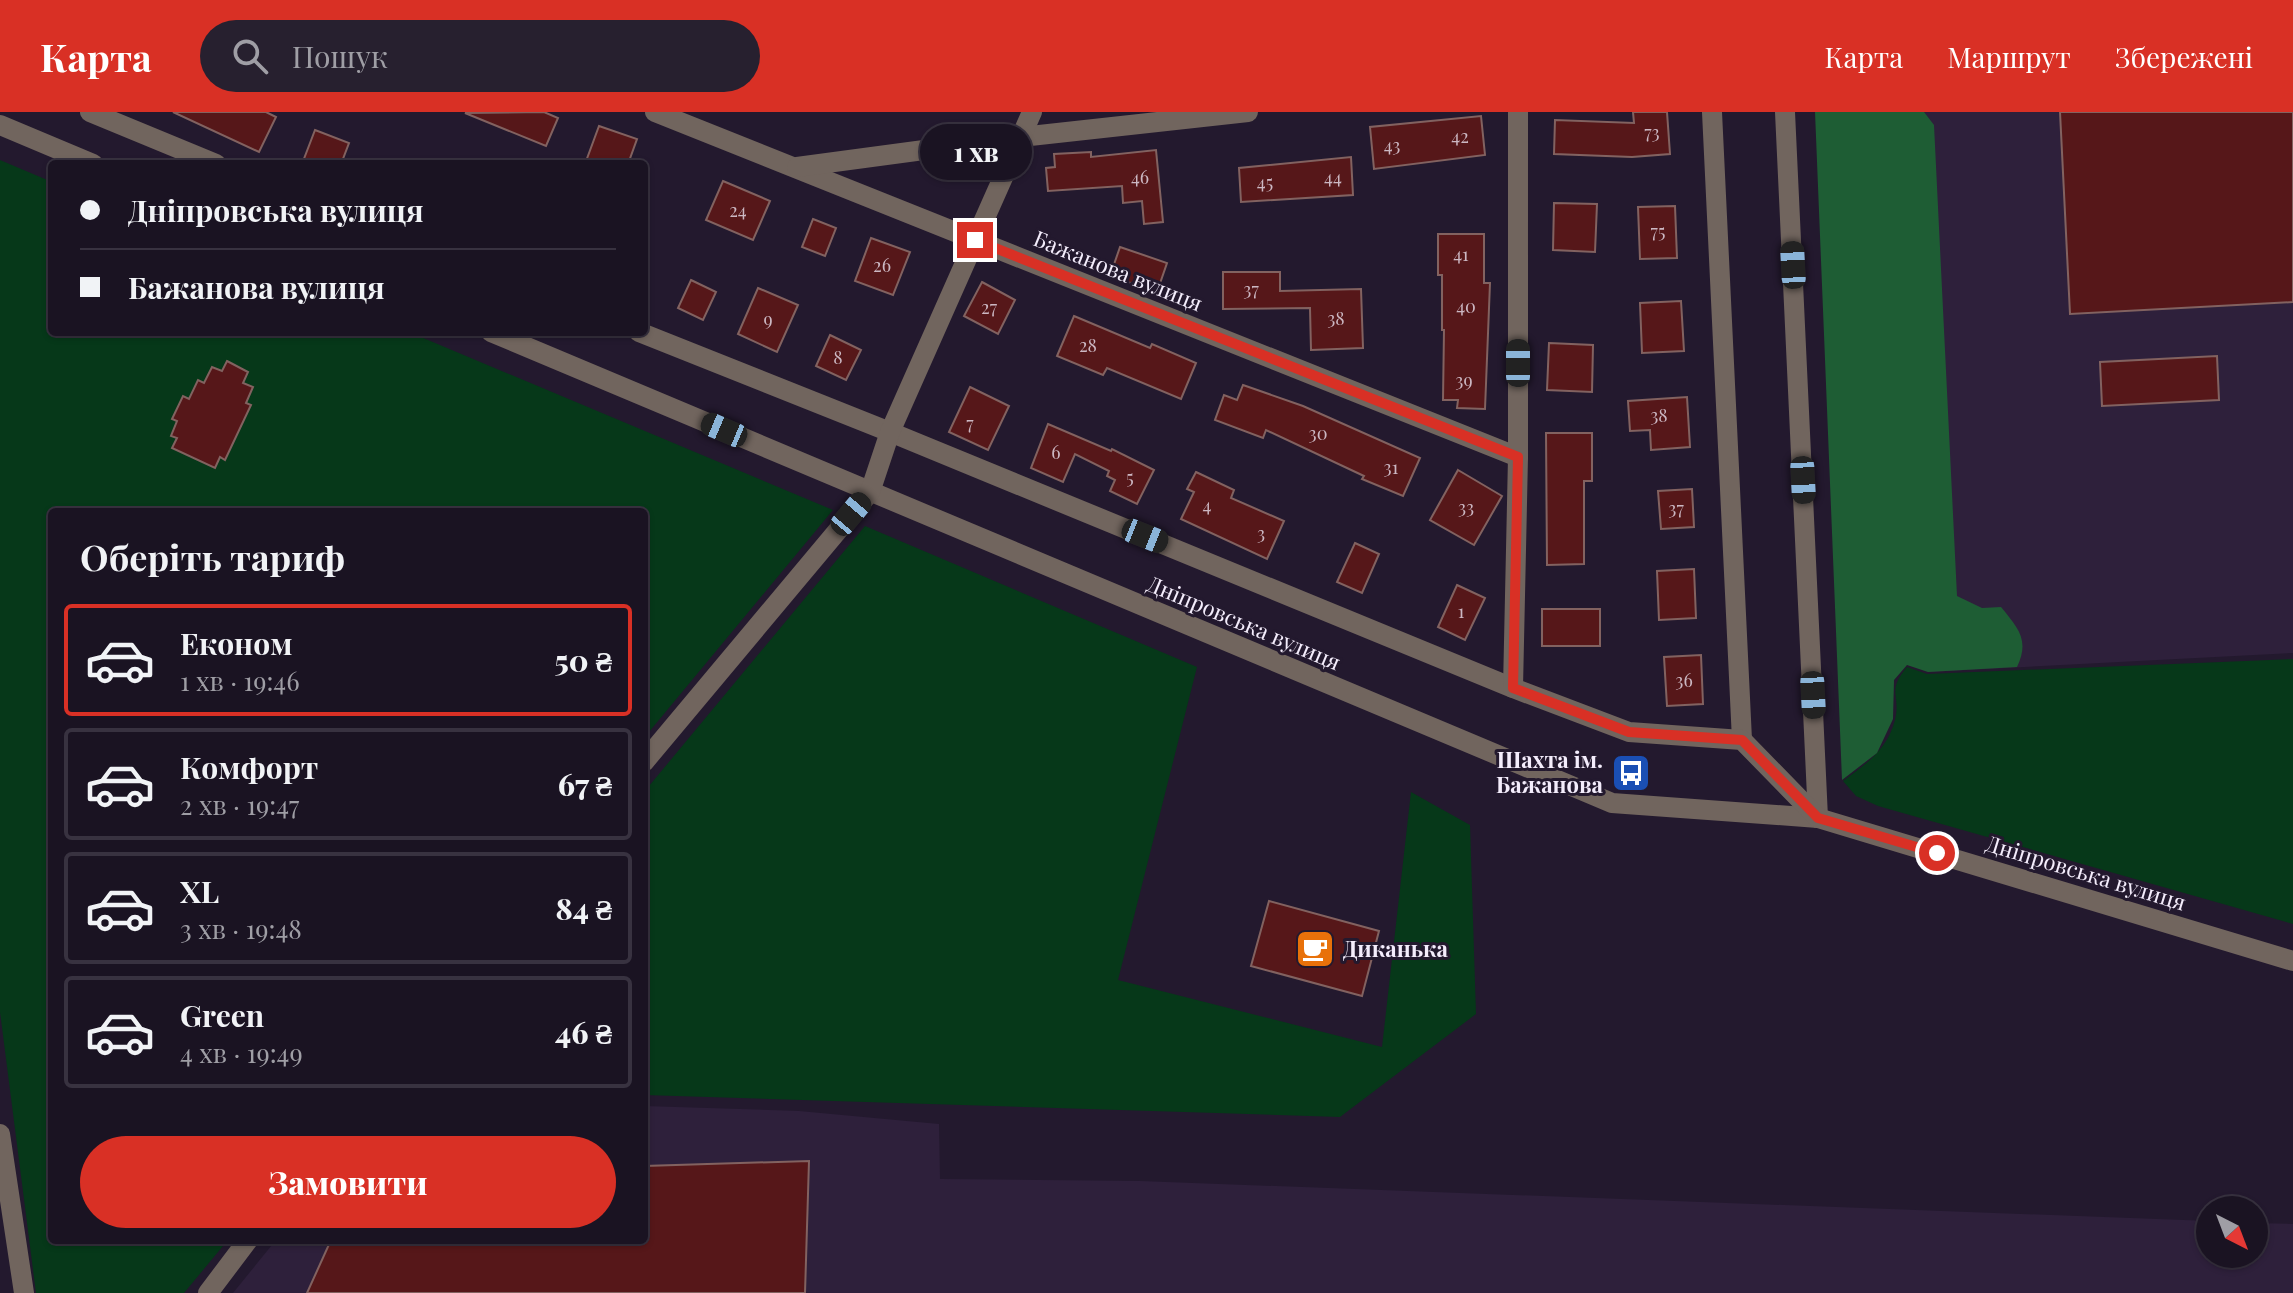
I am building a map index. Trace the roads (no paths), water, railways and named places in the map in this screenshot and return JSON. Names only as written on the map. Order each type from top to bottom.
[{"type":"street","points":[[90,112],[206,160]]},
{"type":"street","name":"Бажанова вулиця","points":[[655,112],[1518,457]]},
{"type":"street","points":[[648,757],[870,492],[890,432],[1032,112]]},
{"type":"street","points":[[793,168],[1021,137],[1248,112]]},
{"type":"street","points":[[1513,688],[1518,457],[1518,112]]},
{"type":"street","points":[[1712,112],[1742,740]]},
{"type":"street","points":[[1785,112],[1818,818]]},
{"type":"street","points":[[0,125],[83,160]]},
{"type":"street","name":"Дніпровська вулиця","points":[[500,336],[1612,803],[1818,818],[2293,961]]},
{"type":"street","name":"Дніпровська вулиця","points":[[648,336],[1513,688],[1629,732],[1742,740],[1818,818]]},
{"type":"street","points":[[0,1134],[3,1172],[24,1293]]},
{"type":"street","points":[[208,1293],[245,1244]]},
{"type":"place","name":"Шахта ім. Бажанова","points":[[1631,773]]},
{"type":"place","name":"Диканька","points":[[1315,949]]}]
